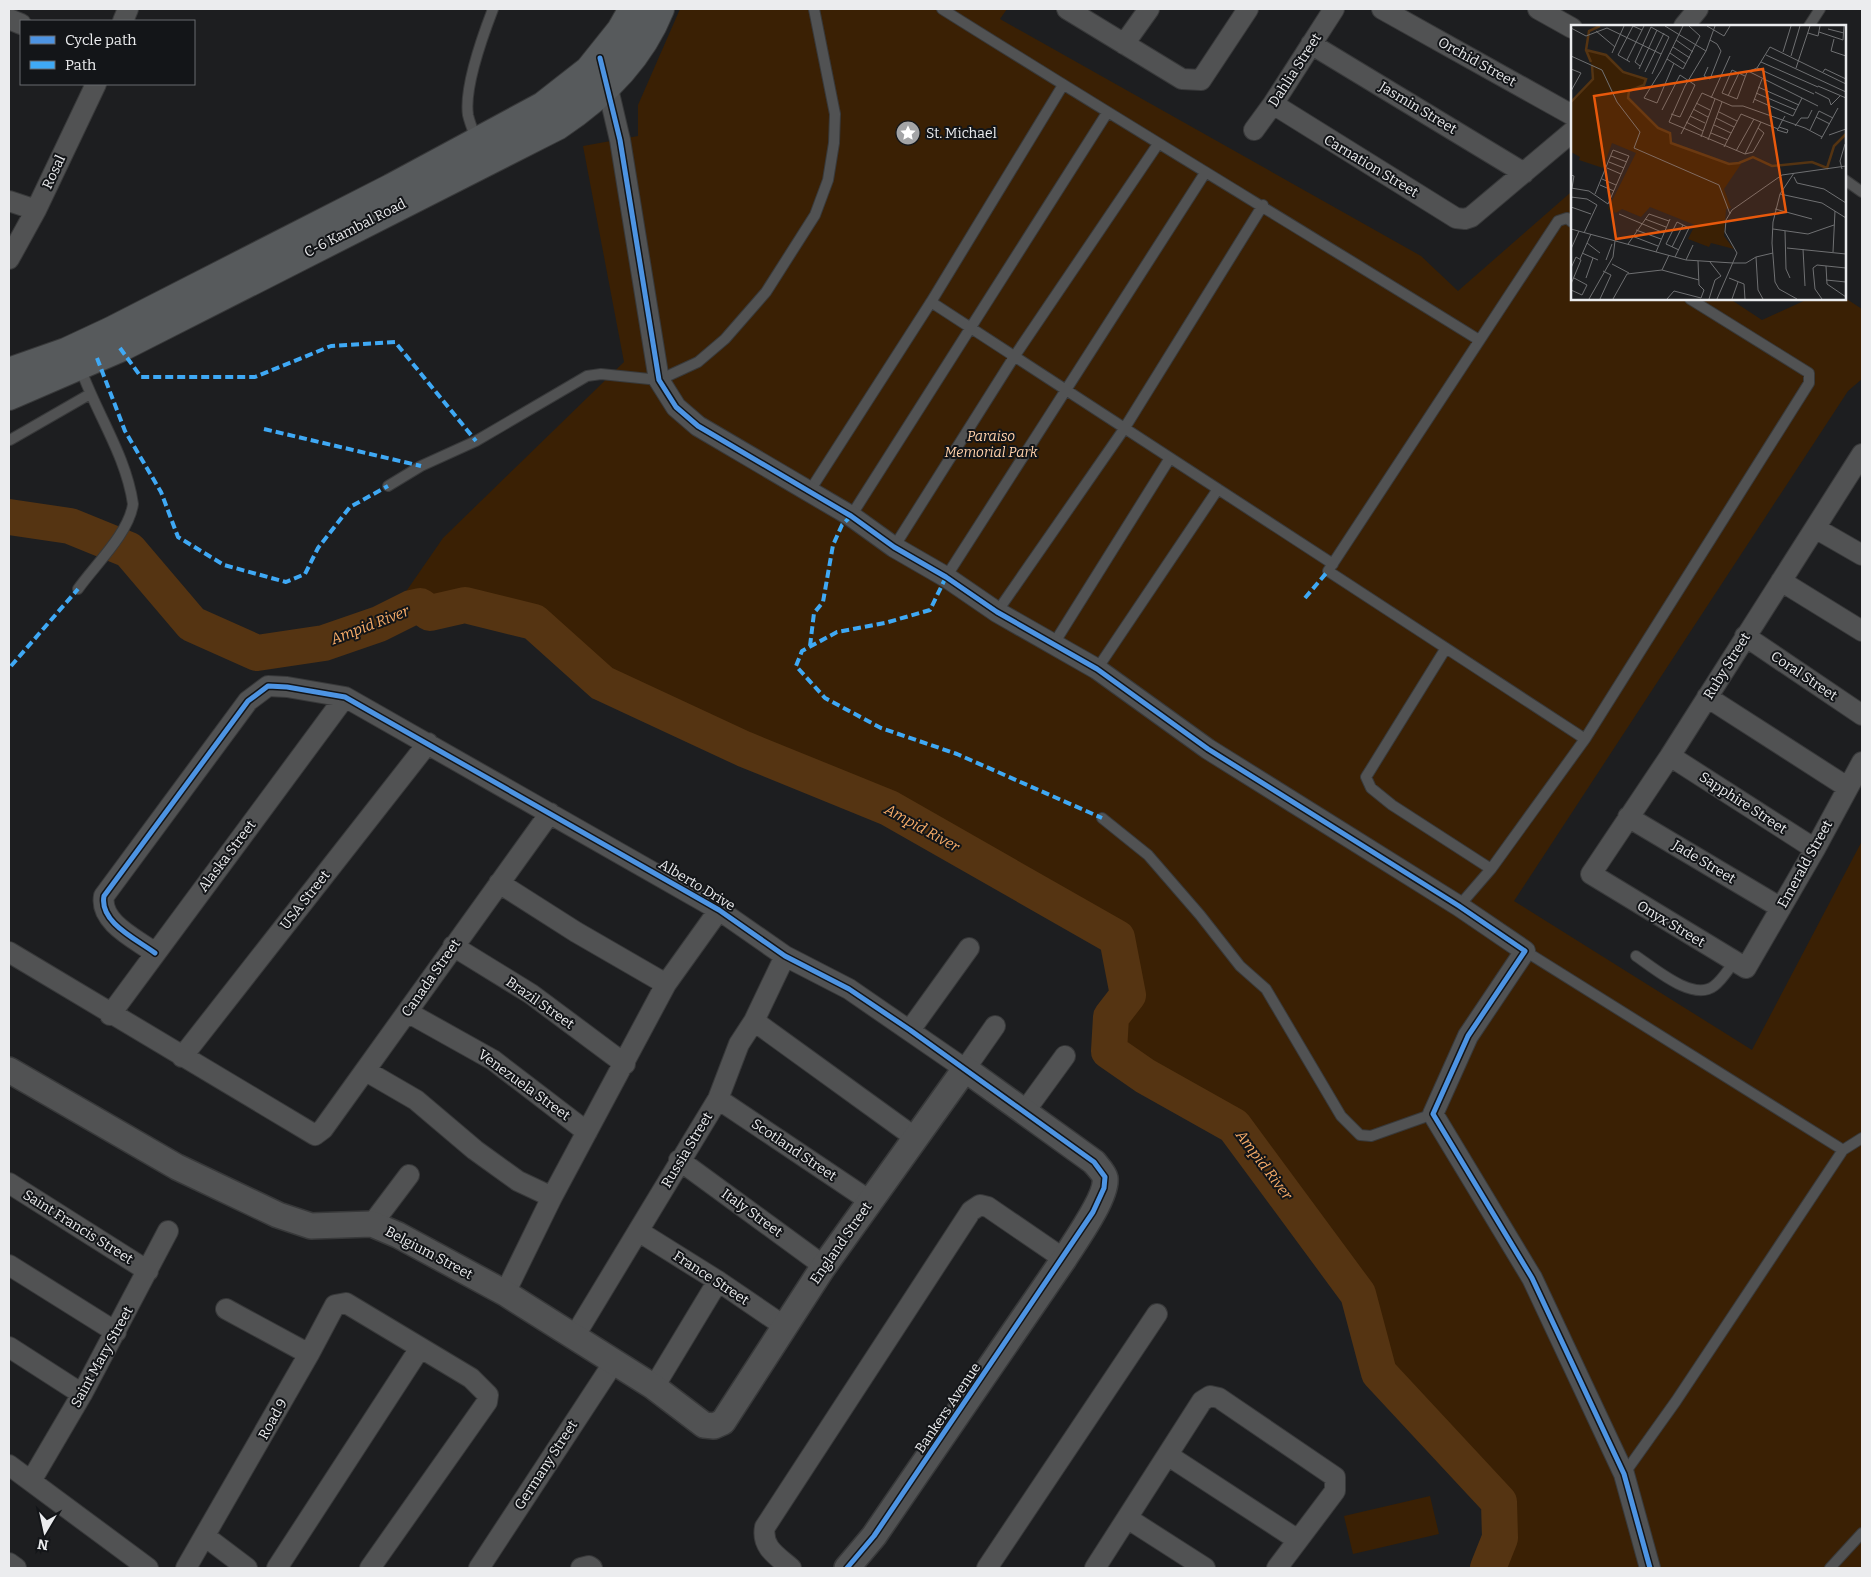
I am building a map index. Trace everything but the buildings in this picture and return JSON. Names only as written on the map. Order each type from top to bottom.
[{"type":"main road","name":"C-6 Kambal Road","points":[[9,372],[66,352],[111,331],[478,142],[559,95],[600,58],[621,30],[633,9]]},
{"type":"main road","name":"C-6 Kambal Road","points":[[9,396],[80,366],[556,126],[580,110],[608,86],[642,43],[660,9]]},
{"type":"street","points":[[1067,9],[1182,79],[1201,80],[1248,9]]},
{"type":"street","points":[[1124,44],[1149,9]]},
{"type":"street","name":"Dahlia Street","points":[[1254,130],[1273,104],[1334,9]]},
{"type":"street","name":"Orchid Street","points":[[1382,9],[1571,114]]},
{"type":"street","points":[[1538,9],[1571,27]]},
{"type":"street","points":[[1685,25],[1698,9]]},
{"type":"street","name":"Jasmin Street","points":[[1311,44],[1524,173]]},
{"type":"street","points":[[600,58],[620,140],[659,380],[676,407],[698,426],[851,516],[894,547],[946,577],[996,612],[1097,669],[1208,750],[1459,906],[1525,951],[1468,1036],[1433,1114],[1532,1278],[1624,1474],[1650,1568]]},
{"type":"street","name":"Rosal","points":[[9,259],[36,210],[96,85]]},
{"type":"street","name":"Carnation Street","points":[[1273,104],[1456,218],[1465,219],[1471,217],[1524,173]]},
{"type":"street","points":[[1524,173],[1571,133]]},
{"type":"street","points":[[9,201],[36,210]]},
{"type":"street","name":"Ruby Street","points":[[1594,877],[1592,871],[1670,756],[1815,528],[1857,474],[1862,454]]},
{"type":"street","points":[[1815,528],[1862,555]]},
{"type":"street","points":[[1781,581],[1862,631]]},
{"type":"street","name":"Coral Street","points":[[1745,636],[1862,715]]},
{"type":"street","name":"Alberto Drive","points":[[155,953],[108,918],[102,906],[104,896],[248,701],[268,686],[287,687],[345,697],[719,910],[785,956],[849,990],[910,1030],[1025,1111]]},
{"type":"street","name":"Alaska Street","points":[[110,1015],[345,697]]},
{"type":"street","points":[[1707,697],[1847,787]]},
{"type":"street","name":"USA Street","points":[[182,1057],[428,743]]},
{"type":"street","name":"Sapphire Street","points":[[1670,756],[1816,849]]},
{"type":"street","name":"Emerald Street","points":[[1741,964],[1781,908],[1816,849],[1847,787],[1862,762]]},
{"type":"street","name":"Canada Street","points":[[182,1057],[315,1135],[323,1129],[366,1071],[453,946],[550,813]]},
{"type":"street","name":"Jade Street","points":[[1628,817],[1781,908]]},
{"type":"street","name":"Onyx Street","points":[[1594,877],[1741,964]]},
{"type":"street","points":[[499,883],[576,932],[666,984]]},
{"type":"street","points":[[505,1293],[552,1197],[625,1064],[666,984],[719,910]]},
{"type":"street","name":"Brazil Street","points":[[453,946],[531,994],[625,1064]]},
{"type":"street","points":[[910,1030],[968,948]]},
{"type":"street","points":[[9,952],[182,1057]]},
{"type":"street","name":"Russia Street","points":[[574,1336],[679,1160],[718,1099],[739,1044],[754,1022],[785,956]]},
{"type":"street","name":"Venezuela Street","points":[[407,1012],[494,1060],[587,1132]]},
{"type":"street","points":[[754,1022],[917,1139]]},
{"type":"street","points":[[965,1069],[995,1026]]},
{"type":"street","points":[[1025,1111],[1065,1056]]},
{"type":"street","name":"England Street","points":[[723,1422],[824,1266],[917,1139],[965,1069]]},
{"type":"street","name":"Belgium Street","points":[[9,1070],[177,1167],[278,1215],[311,1226],[372,1224],[398,1235],[505,1293],[654,1388],[704,1425],[714,1426],[723,1422]]},
{"type":"street","points":[[366,1071],[416,1100],[475,1150],[518,1181],[552,1197]]},
{"type":"street","name":"Scotland Street","points":[[718,1099],[870,1201]]},
{"type":"street","name":"Bankers Avenue","points":[[847,1568],[874,1536],[1064,1259],[1093,1212],[1104,1188],[1105,1177],[1094,1162],[1025,1111]]},
{"type":"street","name":"Italy Street","points":[[679,1160],[824,1266]]},
{"type":"street","points":[[372,1224],[409,1175]]},
{"type":"street","name":"Saint Francis Street","points":[[9,1183],[148,1271]]},
{"type":"street","points":[[790,1568],[766,1545],[763,1537],[765,1527],[971,1211],[980,1205],[988,1207],[1064,1259]]},
{"type":"street","name":"Saint Mary Street","points":[[31,1481],[116,1332],[168,1231]]},
{"type":"street","name":"France Street","points":[[638,1231],[718,1281],[784,1326]]},
{"type":"street","points":[[9,1265],[116,1332]]},
{"type":"street","points":[[654,1388],[718,1281]]},
{"type":"street","name":"Road 9","points":[[186,1568],[206,1537],[335,1305],[346,1304],[420,1348]]},
{"type":"street","points":[[226,1309],[309,1354]]},
{"type":"street","points":[[988,1568],[1157,1314]]},
{"type":"street","points":[[9,1347],[82,1394]]},
{"type":"street","points":[[277,1568],[420,1348],[481,1386],[488,1395],[487,1402],[370,1568]]},
{"type":"street","name":"Germany Street","points":[[479,1568],[614,1362]]},
{"type":"street","points":[[1095,1568],[1169,1456],[1202,1401],[1210,1396],[1219,1398],[1336,1477],[1335,1491],[1277,1568]]},
{"type":"street","points":[[1169,1456],[1298,1540]]},
{"type":"street","points":[[9,1465],[148,1568]]},
{"type":"street","points":[[1127,1518],[1205,1568]]},
{"type":"street","points":[[206,1537],[247,1568]]},
{"type":"street","points":[[9,1562],[16,1568]]},
{"type":"street","points":[[581,1568],[589,1566],[592,1568]]},
{"type":"lane","points":[[478,142],[468,115],[468,102],[478,55],[493,9]]},
{"type":"lane","points":[[388,486],[421,466],[476,441],[587,376],[600,374],[659,380],[698,362],[725,339],[766,292],[814,215],[828,180],[834,143],[835,114],[814,9]]},
{"type":"lane","points":[[942,9],[1204,173],[1263,206],[1479,340]]},
{"type":"lane","points":[[1810,25],[1820,9]]},
{"type":"lane","points":[[810,492],[931,302],[1063,85]]},
{"type":"lane","points":[[851,516],[1107,113]]},
{"type":"lane","points":[[894,547],[1014,357],[1158,144]]},
{"type":"lane","points":[[946,577],[1204,173]]},
{"type":"lane","points":[[1846,181],[1862,192]]},
{"type":"lane","points":[[996,612],[1124,429],[1263,206]]},
{"type":"lane","points":[[1571,221],[1568,218],[1558,221],[1328,571],[1585,739]]},
{"type":"lane","points":[[1459,906],[1491,869],[1585,739],[1809,383],[1809,373],[1692,300]]},
{"type":"lane","points":[[931,302],[1333,564]]},
{"type":"lane","points":[[80,366],[90,394],[116,446],[132,495],[132,512],[122,530],[80,586]]},
{"type":"lane","points":[[10,440],[90,394]]},
{"type":"lane","points":[[1054,645],[1170,458]]},
{"type":"lane","points":[[1097,669],[1218,489]]},
{"type":"lane","points":[[1446,648],[1366,777],[1370,788],[1392,805],[1491,869]]},
{"type":"lane","points":[[1102,818],[1148,855],[1200,915],[1240,966],[1266,989],[1341,1116],[1360,1135],[1370,1136],[1433,1114]]},
{"type":"lane","points":[[1525,951],[1843,1150]]},
{"type":"lane","points":[[1636,956],[1689,990],[1703,991],[1714,986],[1741,964]]},
{"type":"lane","points":[[1624,1474],[1681,1393],[1843,1150],[1862,1138]]},
{"type":"lane","points":[[1830,1568],[1862,1533]]},
{"type":"green space","name":"Paraiso Memorial Park","points":[[680,9],[1007,9],[1000,19],[1421,256],[1458,291],[1570,193],[1571,300],[1732,300],[1762,320],[1806,300],[1846,299],[1862,309],[1862,379],[1848,391],[1514,901],[1752,1050],[1862,841],[1862,1568],[1488,1568],[1500,1538],[1499,1502],[1379,1373],[1358,1294],[1234,1126],[1145,1076],[1109,1051],[1111,1017],[1128,995],[1117,938],[889,808],[744,749],[602,683],[534,622],[465,605],[430,613],[405,593],[443,538],[624,362],[583,146],[638,136],[638,105]]},
{"type":"green space","points":[[1430,1496],[1439,1534],[1353,1554],[1344,1516]]},
{"type":"waterway","name":"Ampid River","points":[[9,517],[70,526],[129,550],[192,624],[257,653],[324,643],[379,624],[411,608],[420,606],[430,613],[465,605],[534,622],[602,683],[744,749],[889,808],[1117,938],[1128,995],[1111,1017],[1109,1051],[1145,1076],[1234,1126],[1358,1294],[1379,1373],[1499,1502],[1500,1538],[1488,1568]]},
{"type":"marked path","points":[[120,348],[141,377],[255,377],[331,346],[395,342],[476,441]]},
{"type":"marked path","points":[[97,358],[125,431],[161,492],[178,537],[224,565],[286,582],[305,574],[318,548],[350,507],[388,486]]},
{"type":"marked path","points":[[264,429],[421,466]]},
{"type":"marked path","points":[[810,646],[814,613],[823,602],[833,545],[842,525],[851,516]]},
{"type":"marked path","points":[[1305,598],[1328,571]]},
{"type":"marked path","points":[[946,577],[930,610],[885,623],[837,632],[802,651],[796,666],[825,698],[881,728],[957,754],[1102,818]]},
{"type":"marked path","points":[[11,666],[78,589]]},
{"type":"cycle path","points":[[600,58],[620,140],[659,380],[676,407],[698,426],[851,516],[894,547],[946,577],[997,612],[1097,669],[1208,749],[1459,906],[1525,951],[1468,1036],[1433,1114],[1532,1278],[1624,1474],[1650,1568]]},
{"type":"cycle path","points":[[155,953],[129,936],[113,922],[107,914],[104,896],[248,701],[268,686],[287,687],[345,697],[719,910],[785,956],[849,989],[910,1030],[1094,1162],[1105,1177],[1104,1188],[1093,1212],[874,1536],[847,1568]]},
{"type":"place","name":"St. Michael","points":[[908,133]]}]
